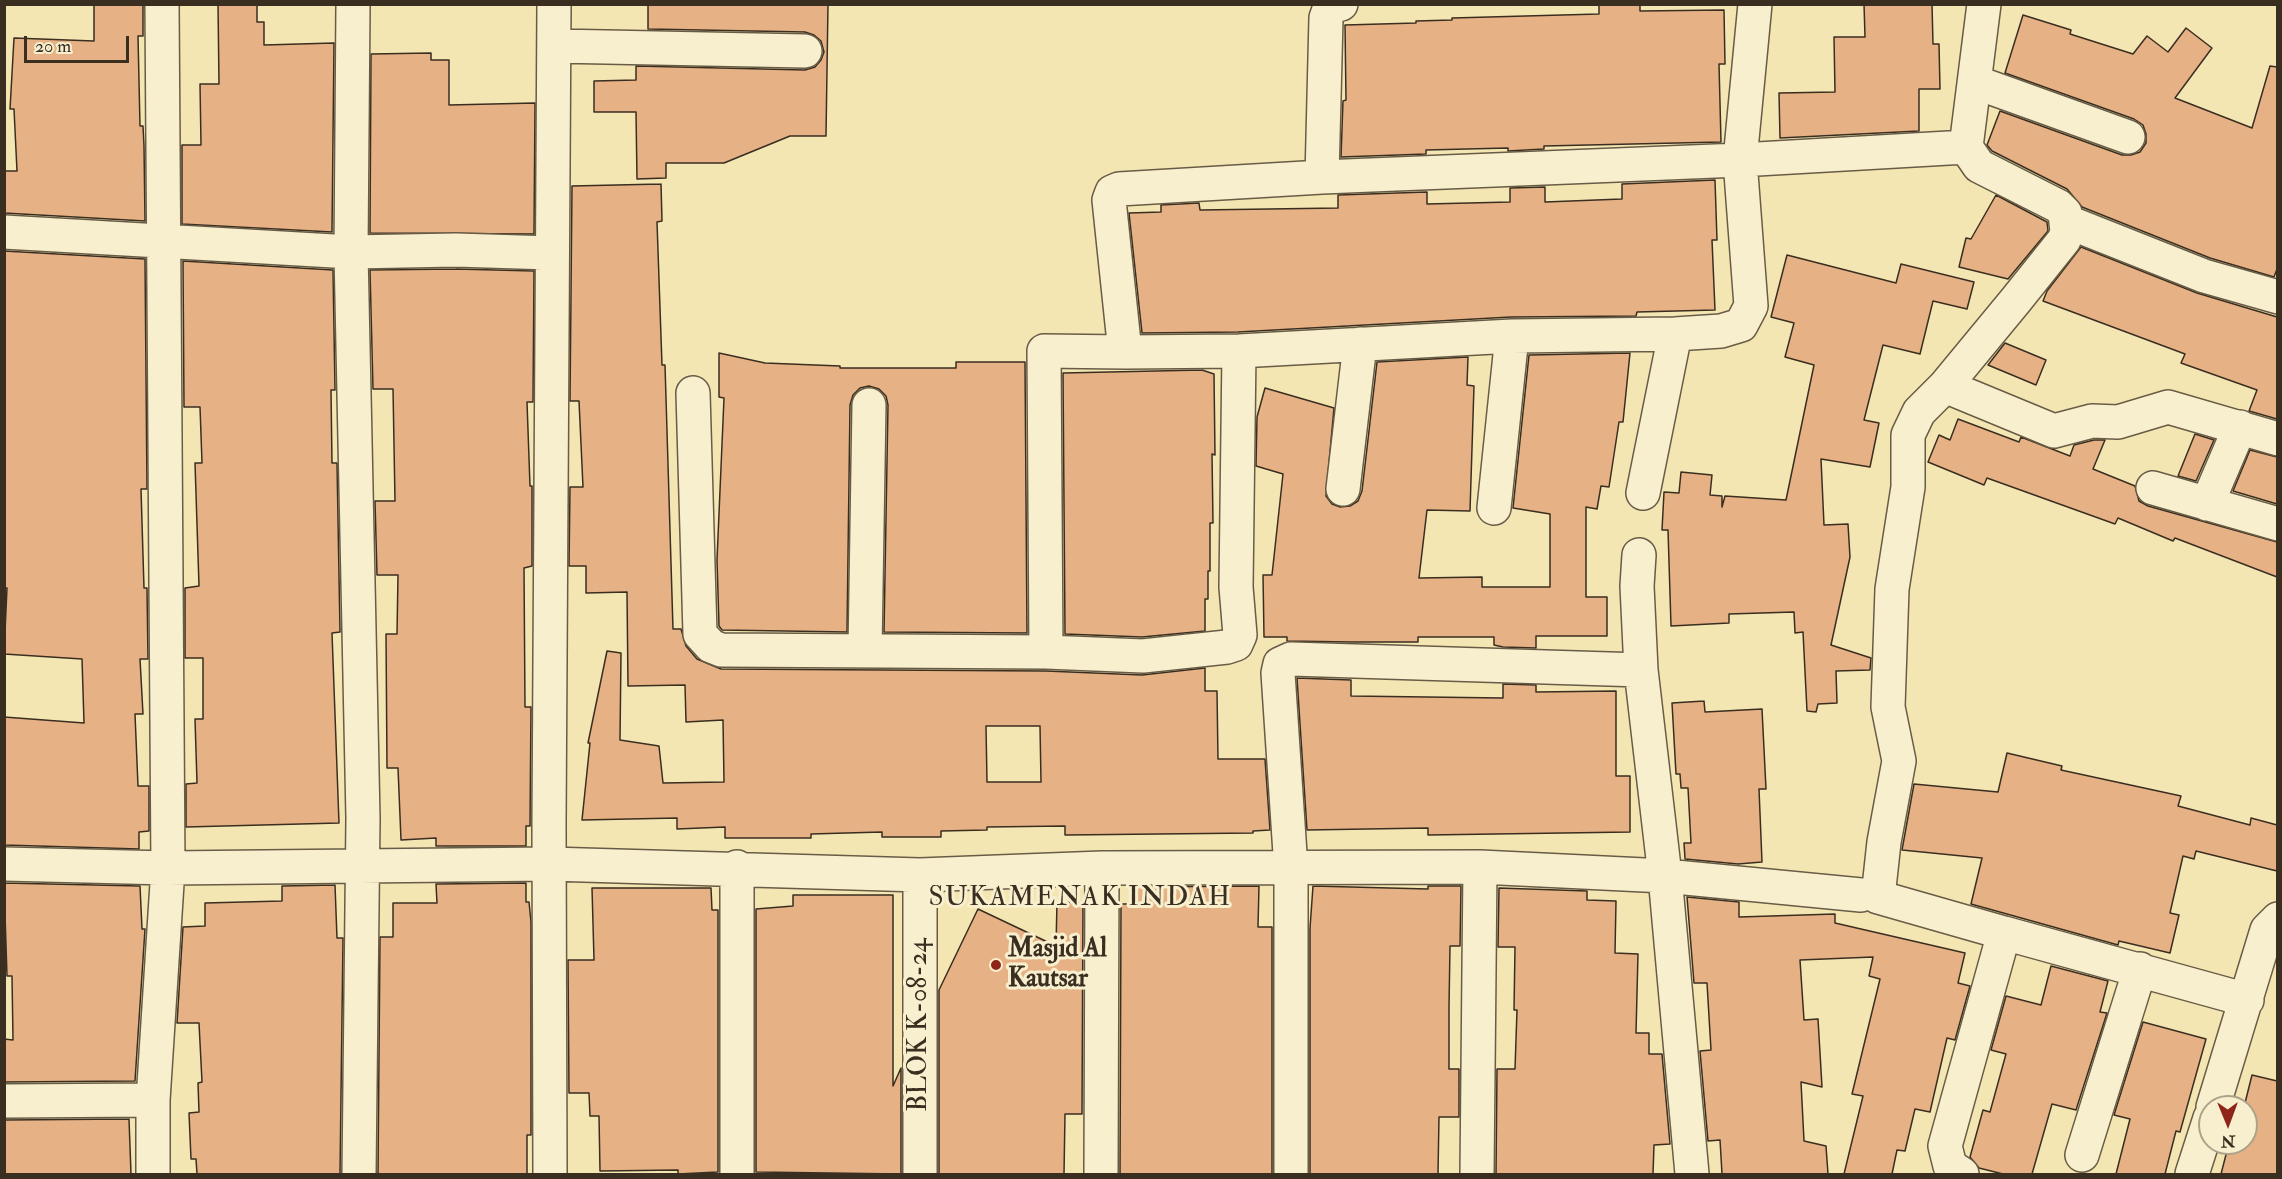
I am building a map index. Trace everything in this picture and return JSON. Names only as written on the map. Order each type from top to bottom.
[{"type":"street","points":[[153,1174],[153,1100],[168,868],[162,4]]},
{"type":"street","points":[[353,4],[351,252],[363,867],[359,1174]]},
{"type":"street","points":[[550,1174],[551,253],[556,46],[554,4]]},
{"type":"street","points":[[1322,177],[1326,14],[1330,7],[1341,4]]},
{"type":"street","points":[[1046,652],[1044,351],[1239,351],[1512,336],[1675,334],[1721,331],[1741,325],[1751,306],[1767,158],[1755,4]]},
{"type":"street","points":[[1984,4],[1966,147],[1978,166],[2058,206],[2065,213],[2068,222],[2064,240],[1945,386],[1919,412],[1907,443],[1908,487],[1892,589],[1888,707],[1899,761],[1884,842],[1878,897],[2247,1000]]},
{"type":"street","points":[[556,46],[806,51]]},
{"type":"street","points":[[1975,82],[2128,137]]},
{"type":"street","points":[[1125,352],[1109,200],[1112,192],[1119,189],[1322,177],[1966,147]]},
{"type":"street","points":[[2068,222],[2204,276],[2277,297]]},
{"type":"street","points":[[4,232],[351,252],[456,250],[551,253]]},
{"type":"street","points":[[1643,493],[1675,334]]},
{"type":"street","points":[[1494,508],[1512,336]]},
{"type":"street","points":[[1343,489],[1360,344]]},
{"type":"street","points":[[693,393],[700,634],[711,646],[721,650],[1046,652],[1143,656],[1236,644],[1240,635],[1236,587],[1239,351]]},
{"type":"street","points":[[1945,386],[2054,431],[2092,421],[2118,422],[2168,407],[2277,439]]},
{"type":"street","points":[[865,651],[869,405]]},
{"type":"street","points":[[2207,504],[2240,427]]},
{"type":"street","points":[[2153,488],[2277,525]]},
{"type":"street","points":[[1639,555],[1637,586],[1641,670],[1665,876],[1692,1174]]},
{"type":"street","points":[[1291,1174],[1291,869],[1280,664],[1291,659],[1641,670]]},
{"type":"street","points":[[4,864],[168,868],[550,864],[737,867],[920,874],[1102,868],[1480,867],[1665,876],[1861,895]]},
{"type":"street","points":[[737,867],[737,1174]]},
{"type":"street","points":[[1477,1174],[1480,867]]},
{"type":"street","points":[[1101,1174],[1102,868]]},
{"type":"street","name":"BLOK K-08-24","points":[[920,874],[920,1174]]},
{"type":"street","points":[[2218,1095],[2266,930],[2277,919]]},
{"type":"street","points":[[1962,1174],[1950,1166],[1945,1146],[2004,933]]},
{"type":"street","points":[[2082,1155],[2140,969]]},
{"type":"street","points":[[4,1101],[153,1100]]},
{"type":"street","points":[[2192,1174],[2198,1155]]},
{"type":"building","points":[[94,4],[143,4],[143,36],[138,36],[140,126],[143,126],[144,146],[145,221],[4,213],[4,171],[17,171],[14,109],[10,109],[14,38],[94,41]]},
{"type":"building","points":[[218,4],[257,4],[257,22],[264,22],[264,45],[334,43],[332,232],[182,224],[182,145],[201,145],[200,84],[219,84]]},
{"type":"building","points":[[648,4],[828,4],[826,136],[790,136],[724,163],[666,163],[666,178],[637,179],[636,112],[594,112],[594,81],[636,80],[636,66],[805,70],[815,67],[824,52],[821,41],[805,32],[648,29]]},
{"type":"building","points":[[1640,4],[1640,11],[1724,10],[1725,64],[1719,64],[1721,142],[1544,146],[1544,149],[1508,151],[1508,148],[1426,150],[1426,154],[1341,157],[1343,101],[1346,100],[1345,25],[1416,23],[1416,21],[1452,20],[1452,18],[1599,14],[1599,5]]},
{"type":"building","points":[[1864,4],[1932,4],[1933,44],[1939,44],[1940,89],[1919,89],[1919,131],[1780,138],[1779,93],[1835,92],[1834,37],[1865,37]]},
{"type":"building","points":[[2023,15],[2071,30],[2070,34],[2133,54],[2147,36],[2168,52],[2186,28],[2212,48],[2175,98],[2252,128],[2270,66],[2277,67],[2277,269],[2274,277],[2210,258],[2082,207],[2067,189],[1992,151],[1987,145],[2000,111],[2122,155],[2140,152],[2146,143],[2143,125],[2134,119],[2005,73]]},
{"type":"building","points":[[431,53],[431,60],[449,60],[449,105],[535,103],[534,234],[370,233],[371,54]]},
{"type":"building","points":[[1715,180],[1717,240],[1712,240],[1715,310],[1637,312],[1636,316],[1511,317],[1238,332],[1142,333],[1129,213],[1161,212],[1161,205],[1199,203],[1200,210],[1338,208],[1338,195],[1427,192],[1427,204],[1510,202],[1510,188],[1545,187],[1545,202],[1622,199],[1622,184]]},
{"type":"building","points":[[661,184],[662,221],[657,222],[662,365],[665,365],[673,629],[681,629],[686,646],[697,659],[721,669],[1046,671],[1142,675],[1205,668],[1205,691],[1217,691],[1218,759],[1265,759],[1270,830],[1253,831],[1253,833],[1065,835],[1065,826],[987,827],[987,830],[941,831],[941,837],[882,837],[882,832],[811,834],[811,838],[725,838],[725,827],[677,829],[677,818],[582,820],[590,743],[588,743],[607,651],[621,653],[620,740],[659,746],[663,783],[724,782],[723,720],[686,722],[685,685],[628,686],[627,592],[586,593],[586,566],[569,566],[570,487],[583,487],[579,401],[570,401],[572,186]],"holes":[[[986,726],[1040,726],[1041,782],[987,782]]]},
{"type":"building","points":[[1996,195],[2047,222],[2048,231],[2008,279],[1959,267],[1966,238],[1971,239]]},
{"type":"building","points":[[2081,247],[2197,293],[2277,317],[2277,419],[2249,411],[2257,390],[2181,363],[2185,354],[2043,301],[2047,291]]},
{"type":"building","points":[[4,251],[145,259],[147,489],[141,489],[144,588],[147,588],[148,659],[140,659],[143,714],[135,714],[138,786],[149,786],[149,831],[139,832],[139,849],[4,845],[4,717],[84,723],[82,659],[4,654],[7,588],[4,588]]},
{"type":"building","points":[[1787,255],[1896,283],[1901,264],[1974,282],[1967,309],[1933,301],[1920,354],[1883,345],[1864,420],[1879,423],[1870,467],[1821,459],[1824,525],[1848,524],[1850,557],[1831,645],[1871,658],[1870,670],[1836,671],[1837,703],[1818,704],[1816,712],[1807,711],[1803,632],[1795,633],[1794,612],[1729,614],[1729,623],[1671,626],[1668,530],[1662,530],[1664,492],[1679,493],[1681,472],[1712,475],[1710,495],[1722,496],[1722,507],[1725,496],[1786,500],[1814,365],[1785,357],[1794,323],[1771,317]]},
{"type":"building","points":[[183,261],[333,270],[335,390],[331,390],[332,463],[337,463],[340,632],[332,633],[339,823],[186,827],[186,784],[197,783],[195,719],[203,719],[203,658],[185,658],[185,588],[199,586],[195,463],[202,463],[200,407],[184,407]]},
{"type":"building","points":[[370,270],[534,271],[533,402],[527,402],[530,486],[532,486],[532,566],[524,568],[525,707],[531,707],[530,826],[526,826],[526,846],[436,846],[436,838],[401,840],[398,768],[387,768],[386,634],[397,634],[398,575],[377,575],[375,501],[395,501],[393,389],[373,389]]},
{"type":"building","points":[[2005,343],[2046,360],[2036,385],[1988,365]]},
{"type":"building","points":[[719,353],[765,363],[840,366],[840,368],[956,368],[956,362],[1025,362],[1027,633],[884,632],[888,405],[886,396],[879,389],[869,386],[860,388],[853,395],[850,405],[847,632],[722,630],[719,626],[717,560],[724,398],[719,397]]},
{"type":"building","points":[[1630,353],[1623,422],[1619,422],[1609,487],[1601,486],[1597,509],[1586,507],[1586,597],[1607,597],[1607,636],[1536,636],[1536,648],[1494,645],[1494,637],[1418,637],[1418,642],[1351,642],[1287,641],[1287,637],[1264,637],[1263,575],[1272,575],[1283,474],[1256,466],[1257,417],[1265,388],[1334,408],[1326,496],[1332,504],[1340,507],[1350,506],[1358,501],[1362,491],[1377,362],[1468,357],[1467,385],[1474,386],[1470,511],[1427,510],[1419,578],[1482,577],[1482,587],[1550,587],[1550,514],[1513,508],[1529,355]]},
{"type":"building","points":[[1202,370],[1214,374],[1215,455],[1212,454],[1213,523],[1210,523],[1210,571],[1208,571],[1208,599],[1205,599],[1205,631],[1142,637],[1065,634],[1063,373]]},
{"type":"building","points":[[1958,419],[2019,442],[2021,437],[2070,456],[2074,445],[2105,440],[2093,469],[2135,486],[2139,501],[2148,506],[2277,542],[2277,577],[2175,538],[2173,541],[2118,518],[2115,524],[1987,478],[1984,485],[1928,462],[1939,435],[1950,440]]},
{"type":"building","points":[[2195,434],[2214,440],[2196,481],[2178,476]]},
{"type":"building","points":[[2250,450],[2277,457],[2277,504],[2233,491]]},
{"type":"building","points":[[1297,678],[1351,680],[1351,696],[1503,698],[1503,684],[1536,685],[1536,692],[1616,691],[1616,776],[1630,776],[1630,832],[1428,835],[1428,828],[1307,830]]},
{"type":"building","points":[[1704,701],[1705,712],[1762,709],[1766,789],[1759,789],[1762,862],[1738,864],[1685,859],[1684,843],[1691,843],[1688,788],[1681,788],[1680,774],[1676,774],[1672,703]]},
{"type":"building","points":[[2007,753],[2062,766],[2061,770],[2181,796],[2178,806],[2250,825],[2251,818],[2277,825],[2277,871],[2196,851],[2194,859],[2183,856],[2170,913],[2179,915],[2170,953],[2119,941],[2118,945],[1971,904],[1982,858],[1902,850],[1914,784],[1998,792]]},
{"type":"building","points":[[4,883],[140,886],[142,929],[145,929],[135,1081],[4,1082],[4,1039],[13,1040],[12,976],[7,976]]},
{"type":"building","points":[[526,883],[526,902],[529,902],[531,922],[531,1135],[527,1135],[527,1174],[378,1174],[380,937],[393,937],[393,903],[437,903],[436,884]]},
{"type":"building","points":[[335,885],[337,938],[343,938],[340,1174],[197,1174],[196,1159],[191,1159],[189,1113],[199,1112],[198,1083],[202,1082],[199,1023],[177,1023],[183,927],[205,926],[205,903],[282,901],[282,886]]},
{"type":"building","points":[[1259,886],[1258,927],[1272,927],[1272,1174],[1120,1174],[1121,904],[1132,904],[1132,887]]},
{"type":"building","points":[[1313,886],[1428,889],[1428,886],[1461,886],[1460,946],[1450,946],[1449,1007],[1449,1069],[1459,1069],[1459,1117],[1439,1117],[1438,1174],[1310,1174],[1310,928]]},
{"type":"building","points":[[592,888],[711,888],[712,910],[718,910],[718,1172],[678,1174],[678,1170],[600,1171],[599,1116],[590,1116],[589,1093],[569,1093],[568,960],[594,960]]},
{"type":"building","points":[[1499,888],[1587,891],[1587,900],[1616,901],[1615,953],[1638,954],[1636,1033],[1649,1033],[1649,1054],[1662,1054],[1670,1144],[1654,1145],[1653,1174],[1496,1174],[1497,1069],[1515,1069],[1517,1010],[1514,1010],[1515,947],[1498,947]]},
{"type":"building","points":[[793,895],[893,895],[893,1086],[901,1068],[901,1174],[756,1172],[756,909],[793,906]]},
{"type":"building","points":[[1687,897],[1739,902],[1739,917],[1835,914],[1835,923],[1965,953],[1958,983],[1970,986],[1955,1040],[1947,1038],[1930,1112],[1915,1109],[1905,1151],[1897,1150],[1892,1174],[1844,1174],[1863,1096],[1852,1094],[1880,979],[1869,976],[1873,957],[1800,960],[1804,1020],[1818,1019],[1822,1087],[1801,1082],[1804,1141],[1826,1146],[1828,1174],[1722,1174],[1720,1140],[1708,1141],[1700,1051],[1711,1050],[1707,983],[1694,983]]},
{"type":"building","points":[[1057,902],[1083,903],[1082,1114],[1065,1114],[1064,1174],[939,1174],[939,990],[978,909],[1056,946]]},
{"type":"building","points":[[2051,966],[2108,981],[2100,1012],[2107,1013],[2076,1110],[2052,1104],[2032,1174],[2003,1174],[1979,1168],[1970,1157],[1983,1110],[1990,1112],[2006,1054],[1991,1050],[2006,996],[2041,1005]]},
{"type":"building","points":[[2143,1022],[2206,1039],[2180,1132],[2176,1131],[2165,1174],[2116,1174],[2130,1119],[2114,1115]]},
{"type":"building","points":[[2252,1075],[2277,1081],[2277,1174],[2221,1174],[2226,1155],[2258,1155],[2258,1095],[2247,1095]]},
{"type":"building","points":[[129,1119],[131,1174],[4,1174],[4,1120]]},
{"type":"place","name":"Masjid Al Kautsar","points":[[996,965]]},
{"type":"district","name":"SUKAMENAK INDAH","points":[[1080,899]]}]
